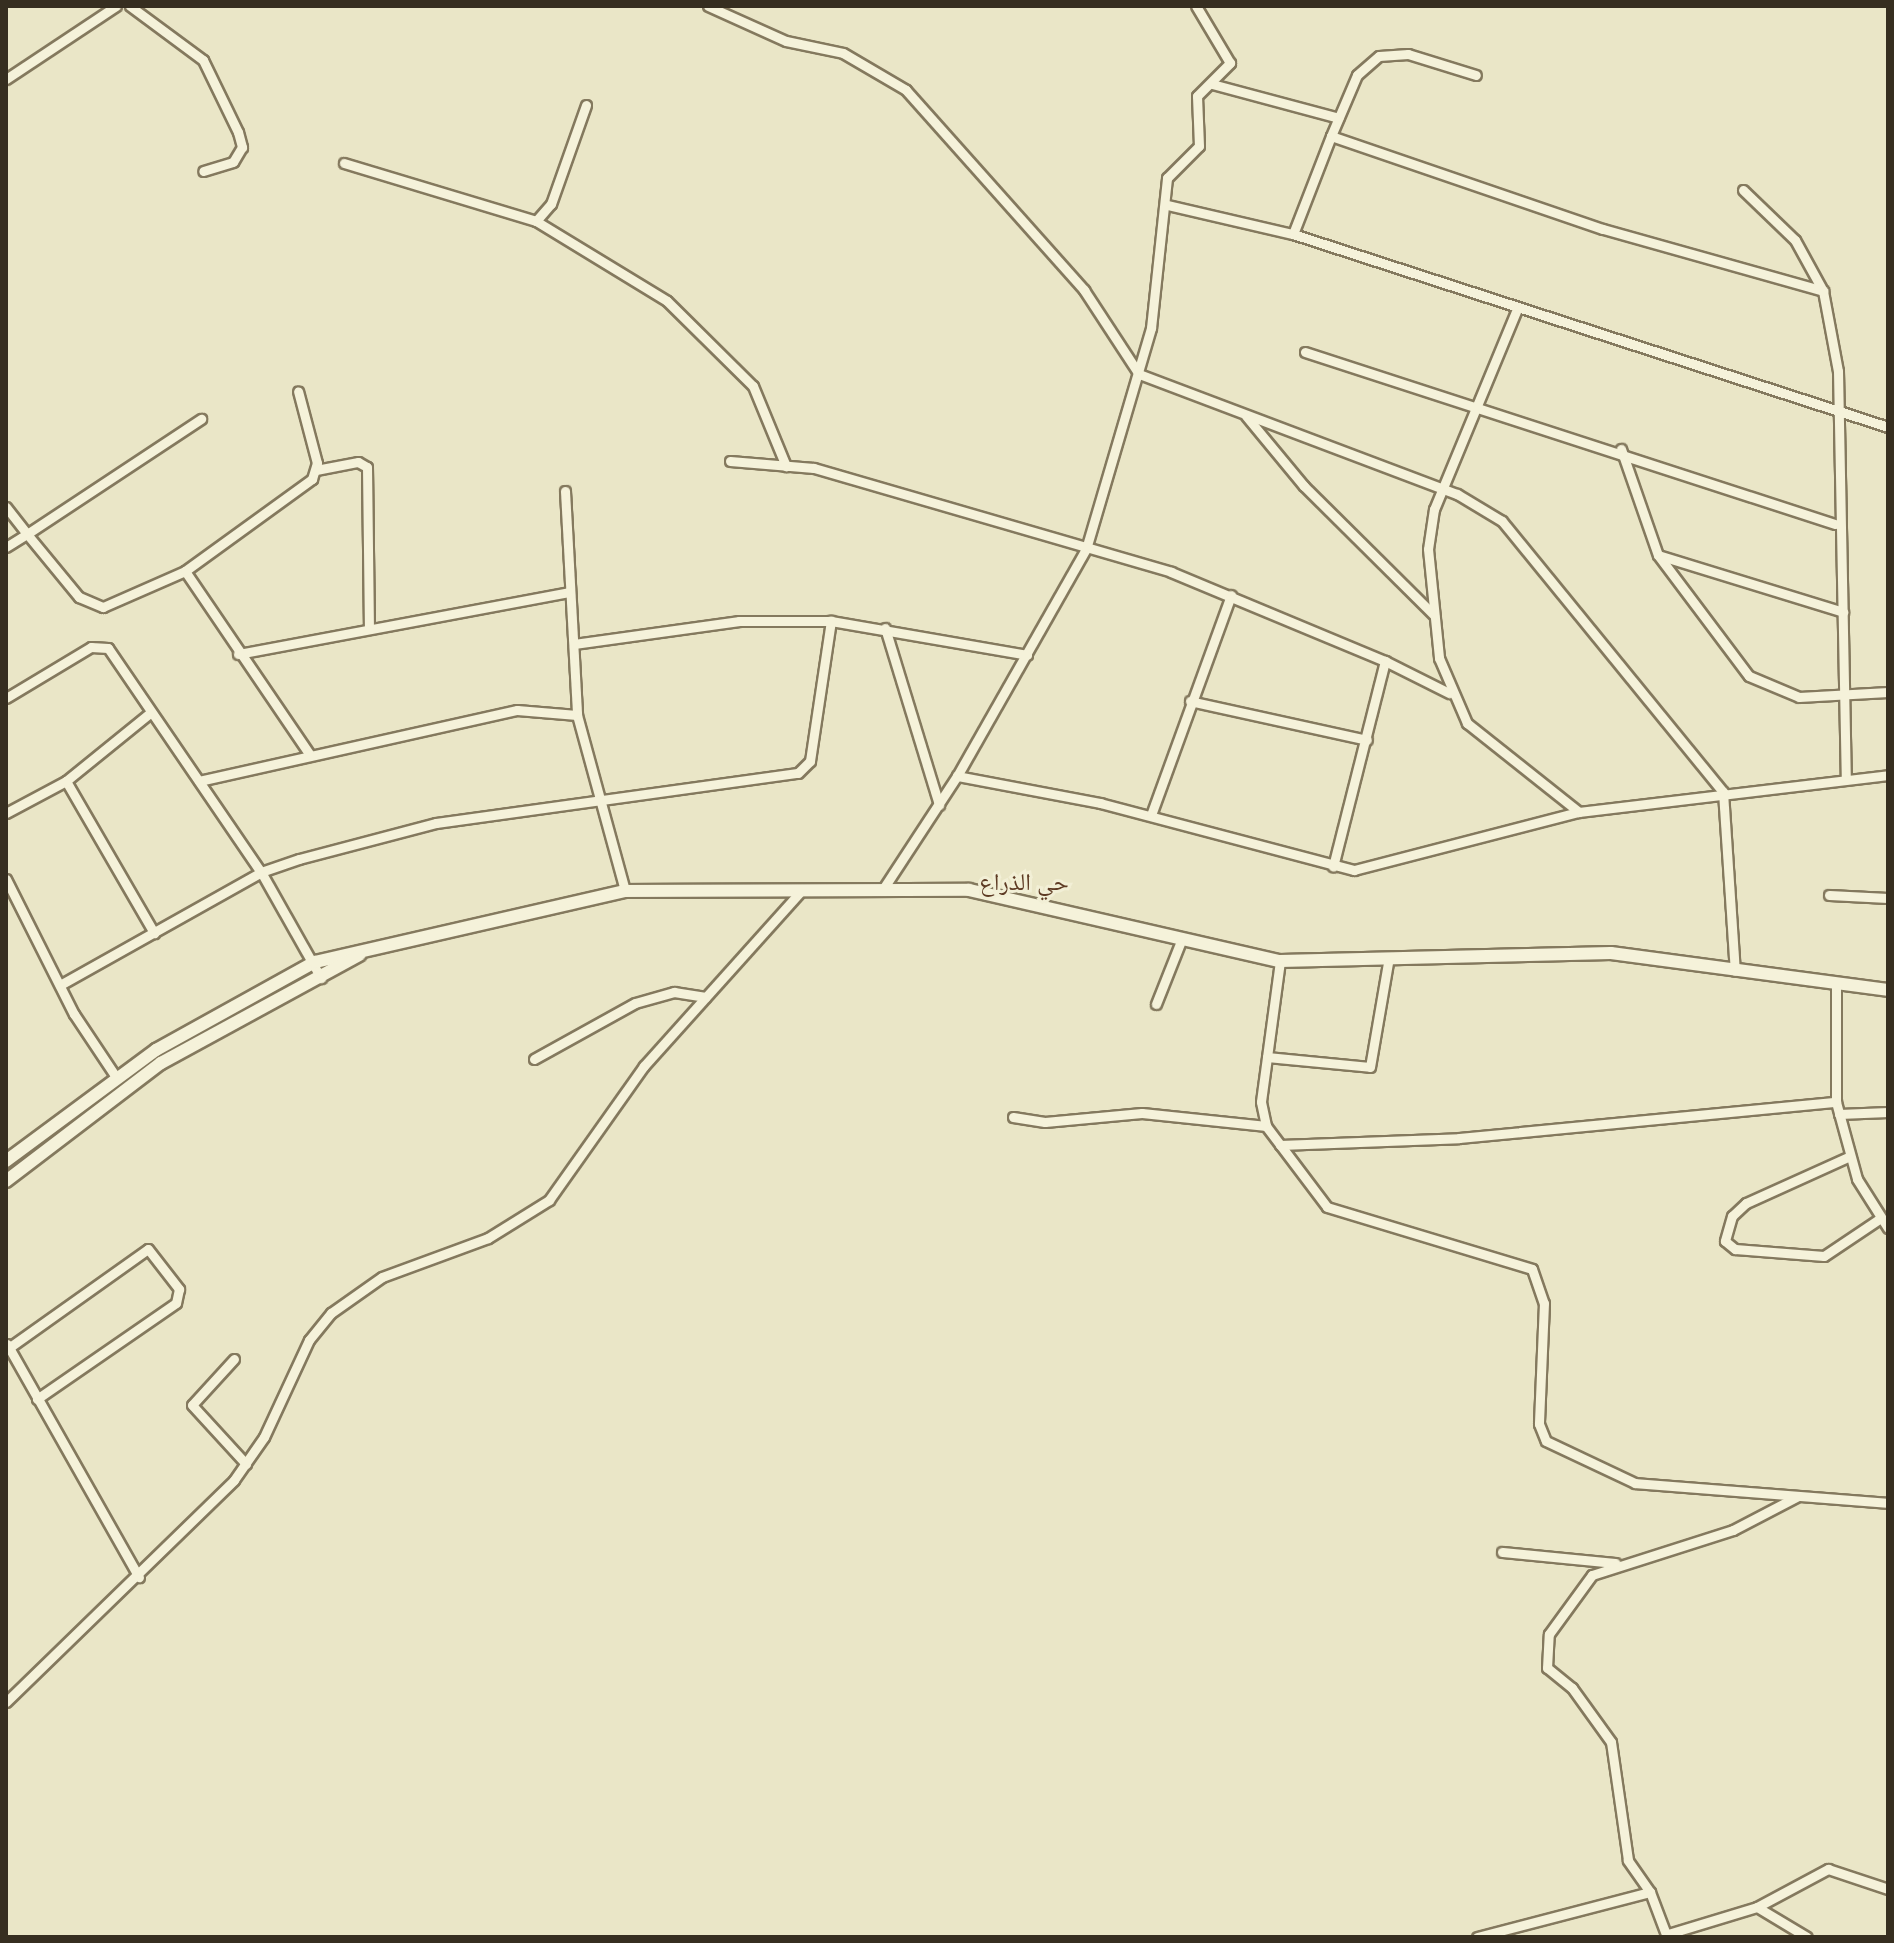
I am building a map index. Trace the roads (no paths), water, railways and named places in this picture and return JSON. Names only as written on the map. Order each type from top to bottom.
[{"type":"main road","points":[[6,1160],[116,1077],[315,962],[625,891],[806,886],[1015,896],[1181,941],[1280,961],[1388,963],[1574,952],[1735,971],[1836,987],[1888,990]]},
{"type":"main road","points":[[6,1181],[161,1063],[372,948]]},
{"type":"street","points":[[6,79],[116,6]]},
{"type":"street","points":[[130,6],[203,60],[238,132],[242,147],[233,162],[203,171]]},
{"type":"street","points":[[708,6],[786,41],[843,53],[906,90],[1084,290],[1139,374],[1440,489],[1502,521],[1723,792],[1735,971]]},
{"type":"street","points":[[883,889],[957,776],[1086,549],[1139,374],[1161,276],[1170,172],[1202,138],[1197,96],[1228,70],[1229,55],[1196,6]]},
{"type":"street","points":[[1293,234],[1357,75],[1379,56],[1408,54],[1476,75]]},
{"type":"street","points":[[1212,84],[1339,118]]},
{"type":"street","points":[[536,221],[551,204],[586,105]]},
{"type":"street","points":[[1331,136],[1603,229],[1823,291]]},
{"type":"street","points":[[344,163],[536,221],[667,301],[718,346],[765,407],[786,466]]},
{"type":"street","points":[[1743,190],[1795,240],[1823,291],[1837,350],[1840,415],[1835,524],[1848,697],[1846,779]]},
{"type":"street","points":[[1167,205],[1293,234],[1840,415],[1888,427]]},
{"type":"street","points":[[1517,309],[1473,404],[1440,489],[1428,549],[1434,615],[1449,693],[1467,723],[1579,812]]},
{"type":"street","points":[[1305,352],[1621,449],[1835,524]]},
{"type":"street","points":[[298,391],[316,470]]},
{"type":"street","points":[[1246,416],[1304,486],[1434,615]]},
{"type":"street","points":[[6,547],[201,419]]},
{"type":"street","points":[[1621,449],[1658,555],[1702,621],[1763,688],[1848,697],[1888,692]]},
{"type":"street","points":[[730,461],[786,466],[1086,549],[1231,595],[1385,661],[1449,693]]},
{"type":"street","points":[[6,507],[79,597],[95,606],[122,605],[185,571],[316,470],[358,462],[367,467],[369,626]]},
{"type":"street","points":[[565,491],[568,592],[577,715],[597,805],[625,891]]},
{"type":"street","points":[[1658,555],[1843,612]]},
{"type":"street","points":[[185,571],[238,654],[310,755]]},
{"type":"street","points":[[238,654],[369,626],[568,592]]},
{"type":"street","points":[[1151,815],[1231,595]]},
{"type":"street","points":[[574,644],[739,621],[831,621],[1027,655]]},
{"type":"street","points":[[60,985],[261,872],[436,823],[597,805],[780,778],[805,768],[831,621]]},
{"type":"street","points":[[885,628],[939,805]]},
{"type":"street","points":[[6,698],[101,644],[261,872],[315,962],[321,978]]},
{"type":"street","points":[[1333,867],[1385,661]]},
{"type":"street","points":[[1190,701],[1367,740]]},
{"type":"street","points":[[199,781],[517,710],[577,715]]},
{"type":"street","points":[[6,813],[66,781],[150,713]]},
{"type":"street","points":[[957,776],[1151,815],[1333,867],[1379,865],[1579,812],[1723,792],[1888,775]]},
{"type":"street","points":[[66,781],[154,933]]},
{"type":"street","points":[[6,879],[60,985],[116,1077]]},
{"type":"street","points":[[6,1702],[139,1577],[246,1464],[309,1340],[331,1313],[382,1277],[488,1238],[549,1200],[621,1095],[806,886]]},
{"type":"street","points":[[1829,895],[1888,898]]},
{"type":"street","points":[[1156,1004],[1181,941]]},
{"type":"street","points":[[1280,961],[1267,1057],[1266,1126],[1327,1207],[1532,1269],[1545,1313],[1539,1424],[1551,1444],[1635,1483],[1888,1503]]},
{"type":"street","points":[[1267,1057],[1370,1067],[1388,963]]},
{"type":"street","points":[[1836,987],[1836,1102],[1848,1157],[1879,1219],[1888,1228]]},
{"type":"street","points":[[534,1059],[635,1003],[674,992],[706,997]]},
{"type":"street","points":[[1280,1145],[1459,1138],[1836,1102]]},
{"type":"street","points":[[1839,1114],[1888,1112]]},
{"type":"street","points":[[1013,1117],[1045,1122],[1142,1113],[1266,1126]]},
{"type":"street","points":[[1848,1157],[1746,1203],[1732,1216],[1725,1241],[1735,1249],[1824,1256],[1879,1219]]},
{"type":"street","points":[[37,1399],[176,1303],[179,1289],[148,1249],[8,1345],[37,1399],[139,1577]]},
{"type":"street","points":[[234,1359],[192,1405],[246,1464]]},
{"type":"street","points":[[1800,1495],[1733,1530],[1618,1563],[1576,1590],[1554,1622],[1543,1658],[1611,1742],[1628,1860],[1650,1892],[1667,1936],[1757,1907],[1828,1869],[1888,1889]]},
{"type":"street","points":[[1502,1552],[1618,1563]]},
{"type":"street","points":[[1477,1937],[1650,1892]]},
{"type":"street","points":[[1757,1907],[1807,1937]]},
{"type":"district","name":"حي الذراع","points":[[1024,881]]}]
